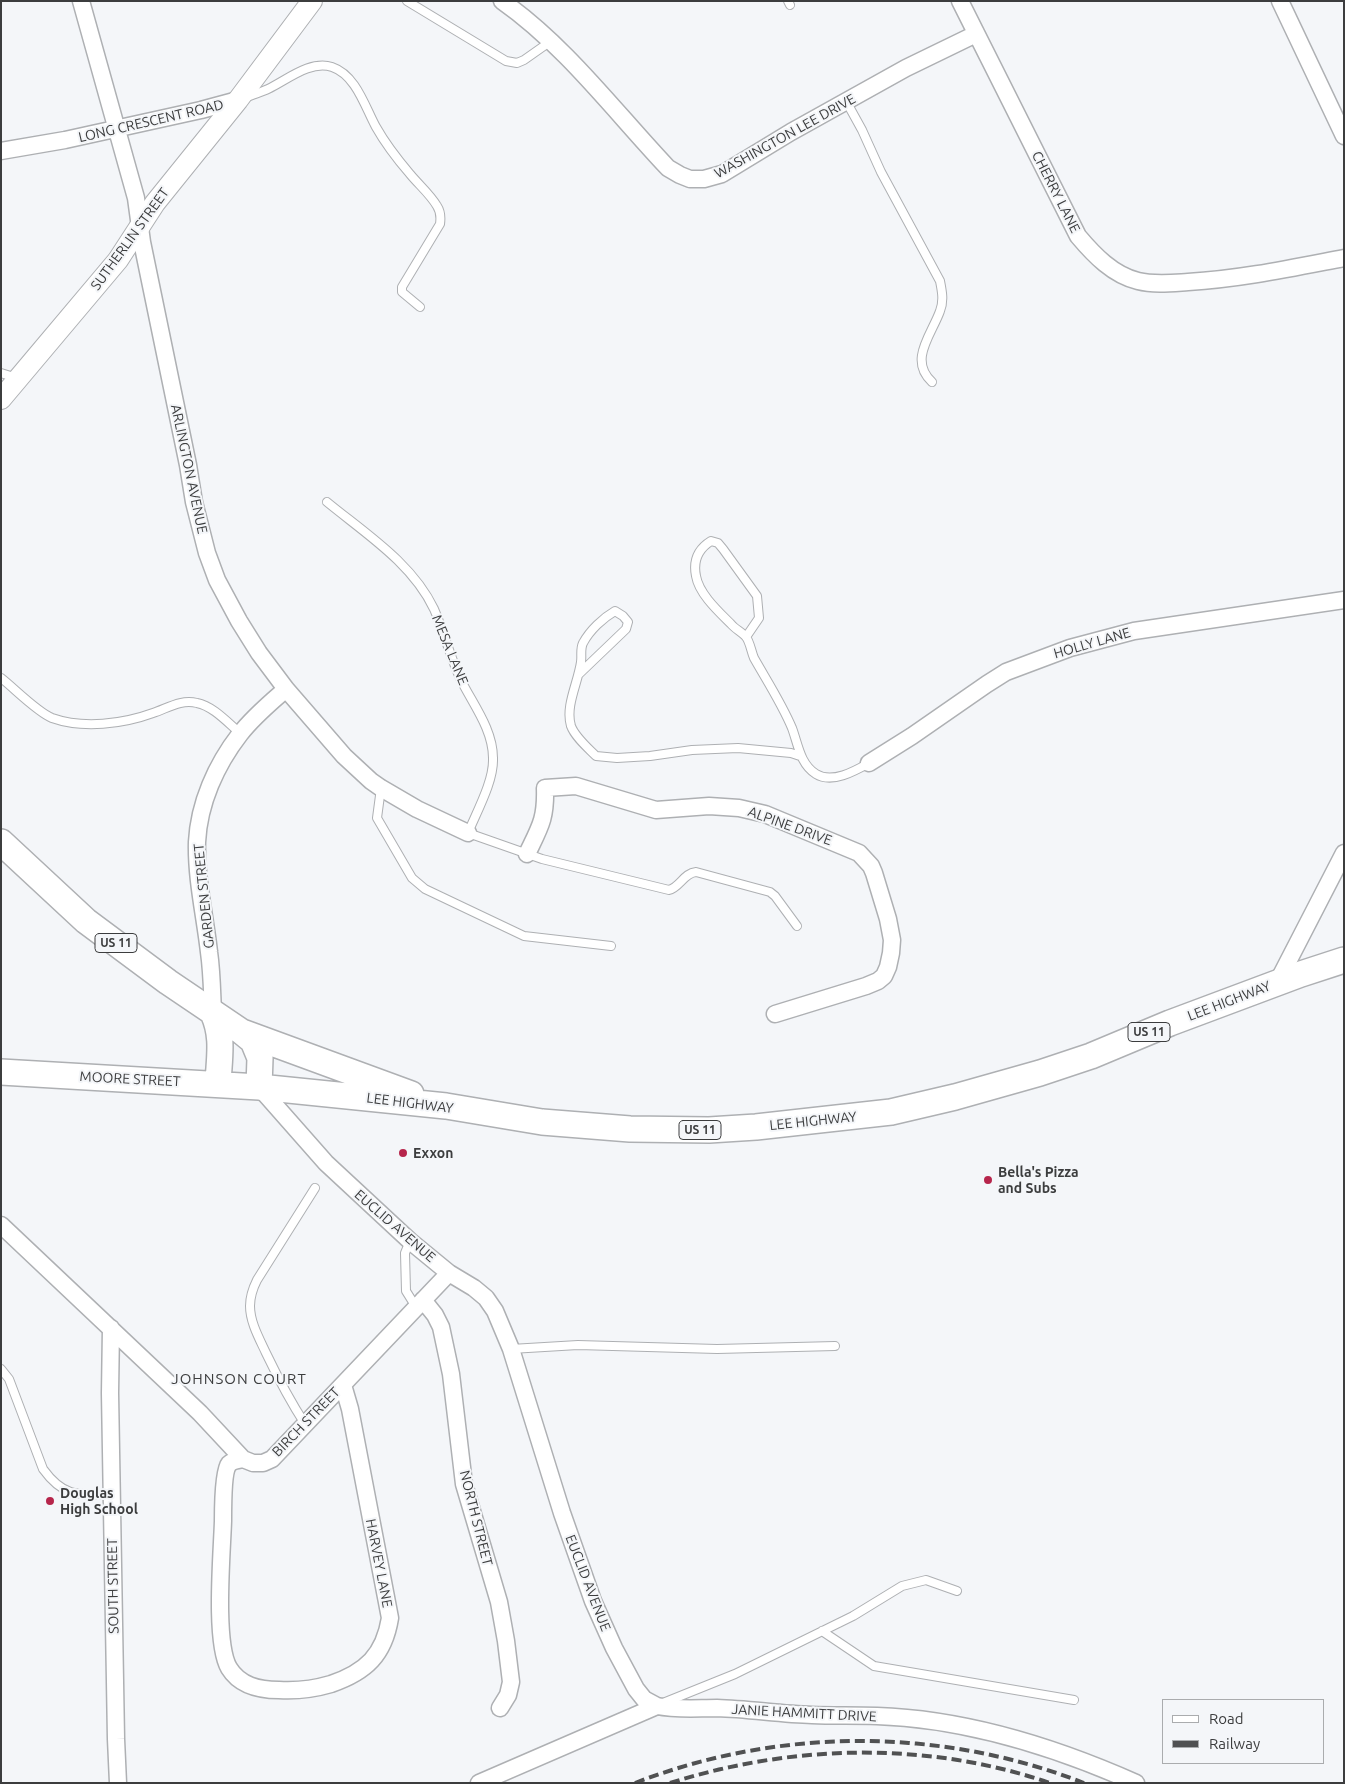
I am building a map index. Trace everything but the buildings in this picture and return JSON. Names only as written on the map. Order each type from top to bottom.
[{"type":"main road","name":"US 11","points":[[1,842],[86,921],[213,1014],[242,1032],[253,1042],[260,1058],[259,1087]]},
{"type":"main road","name":"LEE HIGHWAY","points":[[259,1087],[446,1106],[542,1122],[630,1129],[709,1130],[765,1126],[891,1112],[955,1097],[1040,1073],[1091,1056],[1170,1023],[1344,960]]},
{"type":"main road","points":[[213,1014],[219,1026],[220,1036],[218,1084]]},
{"type":"main road","points":[[242,1032],[446,1106]]},
{"type":"main road","name":"MOORE STREET","points":[[1,1072],[259,1087]]},
{"type":"street","name":"ARLINGTON AVENUE","points":[[81,1],[136,198],[194,502],[207,553],[217,580],[259,653],[286,689],[344,756],[371,781],[416,810],[468,833]]},
{"type":"street","name":"LONG CRESCENT ROAD","points":[[1,151],[65,140],[238,100],[312,1]]},
{"type":"street","name":"WASHINGTON LEE DRIVE","points":[[502,1],[551,41],[668,168],[680,176],[690,179],[704,179],[722,174],[791,132],[906,68],[976,34]]},
{"type":"street","name":"CHERRY LANE","points":[[960,1],[1078,236],[1094,254],[1113,270],[1140,281],[1164,284],[1248,276],[1344,258]]},
{"type":"street","points":[[1280,1],[1344,136]]},
{"type":"street","name":"SUTHERLIN STREET","points":[[1,399],[10,376],[118,260],[155,203],[238,100]]},
{"type":"street","name":"HOLLY LANE","points":[[869,763],[1006,672],[1070,648],[1134,631],[1344,600]]},
{"type":"street","name":"GARDEN STREET","points":[[213,1014],[210,956],[198,862],[197,842],[200,817],[211,782],[223,757],[240,733],[286,689]]},
{"type":"street","name":"ALPINE DRIVE","points":[[527,854],[543,821],[546,806],[545,788],[570,786],[656,810],[709,806],[739,808],[765,814],[859,853],[871,866],[888,920],[892,940],[888,967],[884,976],[866,986],[776,1014]]},
{"type":"street","points":[[1277,983],[1344,853]]},
{"type":"street","name":"EUCLID AVENUE","points":[[259,1087],[326,1163],[410,1241],[449,1273],[474,1288],[486,1298],[495,1311],[511,1349],[562,1513],[593,1601],[614,1648],[636,1689],[644,1699],[657,1706]]},
{"type":"street","points":[[1,1225],[200,1413],[243,1459]]},
{"type":"street","name":"BIRCH STREET","points":[[243,1459],[253,1463],[263,1463],[272,1458],[449,1273]]},
{"type":"street","name":"NORTH STREET","points":[[420,1303],[436,1315],[440,1326],[451,1374],[464,1484],[499,1602],[511,1682],[508,1695],[500,1708]]},
{"type":"street","name":"SOUTH STREET","points":[[110,1328],[118,1783]]},
{"type":"street","name":"HARVEY LANE","points":[[243,1459],[235,1460],[229,1464],[226,1471],[223,1507],[220,1615],[224,1656],[229,1668],[240,1680],[251,1686],[269,1690],[294,1691],[343,1680],[372,1662],[387,1634],[390,1618],[350,1409],[342,1385]]},
{"type":"street","name":"JANIE HAMMITT DRIVE","points":[[479,1783],[657,1706],[668,1708],[717,1708],[811,1716],[878,1716],[926,1720],[1048,1748],[1087,1761],[1136,1783]]},
{"type":"lane","points":[[408,1],[506,61],[517,63],[524,60],[551,41]]},
{"type":"lane","points":[[238,100],[268,90],[297,73],[319,65],[343,72],[352,82],[377,129],[410,174],[439,208],[441,215],[440,224],[402,287],[402,292],[405,296],[420,308]]},
{"type":"lane","points":[[846,102],[862,130],[881,172],[940,281],[943,295],[941,310],[922,350],[920,361],[923,370],[932,382]]},
{"type":"lane","name":"MESA LANE","points":[[327,502],[396,558],[427,597],[434,610],[462,684],[474,703],[491,740],[492,773],[468,833]]},
{"type":"lane","points":[[746,637],[759,618],[757,596],[718,543],[711,541],[704,545],[694,559],[696,577],[703,592],[732,625],[746,637],[750,650],[790,725],[800,756],[814,773],[821,777],[831,778],[855,771],[869,763]]},
{"type":"lane","points":[[579,674],[626,629],[628,622],[615,611],[608,615],[590,633],[582,646],[582,659],[569,717],[572,729],[596,756],[617,758],[650,756],[692,750],[738,748],[791,752],[800,756]]},
{"type":"lane","points":[[1,678],[51,718],[74,723],[106,723],[128,720],[185,702],[197,703],[208,707],[240,733]]},
{"type":"lane","points":[[381,788],[377,818],[412,878],[425,889],[524,936],[611,946]]},
{"type":"lane","points":[[468,833],[542,859],[669,890],[674,888],[687,875],[696,872],[770,892],[797,926]]},
{"type":"lane","points":[[305,1424],[286,1394],[256,1331],[250,1314],[250,1304],[251,1294],[257,1280],[315,1188]]},
{"type":"lane","points":[[410,1241],[405,1253],[406,1291],[420,1303]]},
{"type":"lane","points":[[511,1349],[578,1344],[717,1349],[759,1346],[835,1346]]},
{"type":"lane","points":[[1,1369],[8,1379],[43,1468],[52,1482],[76,1494],[112,1494]]},
{"type":"lane","points":[[657,1706],[735,1674],[853,1616],[902,1586],[926,1580],[957,1591]]},
{"type":"lane","points":[[822,1631],[874,1666],[1074,1700]]},
{"type":"railway","points":[[635,1783],[690,1765],[746,1751],[803,1744],[860,1741],[917,1744],[974,1752],[1030,1765],[1084,1783]]},
{"type":"railway","points":[[670,1783],[717,1770],[764,1761],[812,1755],[860,1753],[909,1754],[956,1760],[1004,1769],[1050,1783]]},
{"type":"place","name":"Exxon","points":[[403,1153]]},
{"type":"place","name":"Bella's Pizza and Subs","points":[[988,1180]]},
{"type":"place","name":"Douglas High School","points":[[50,1501]]},
{"type":"district","name":"JOHNSON COURT","points":[[239,1379]]}]
